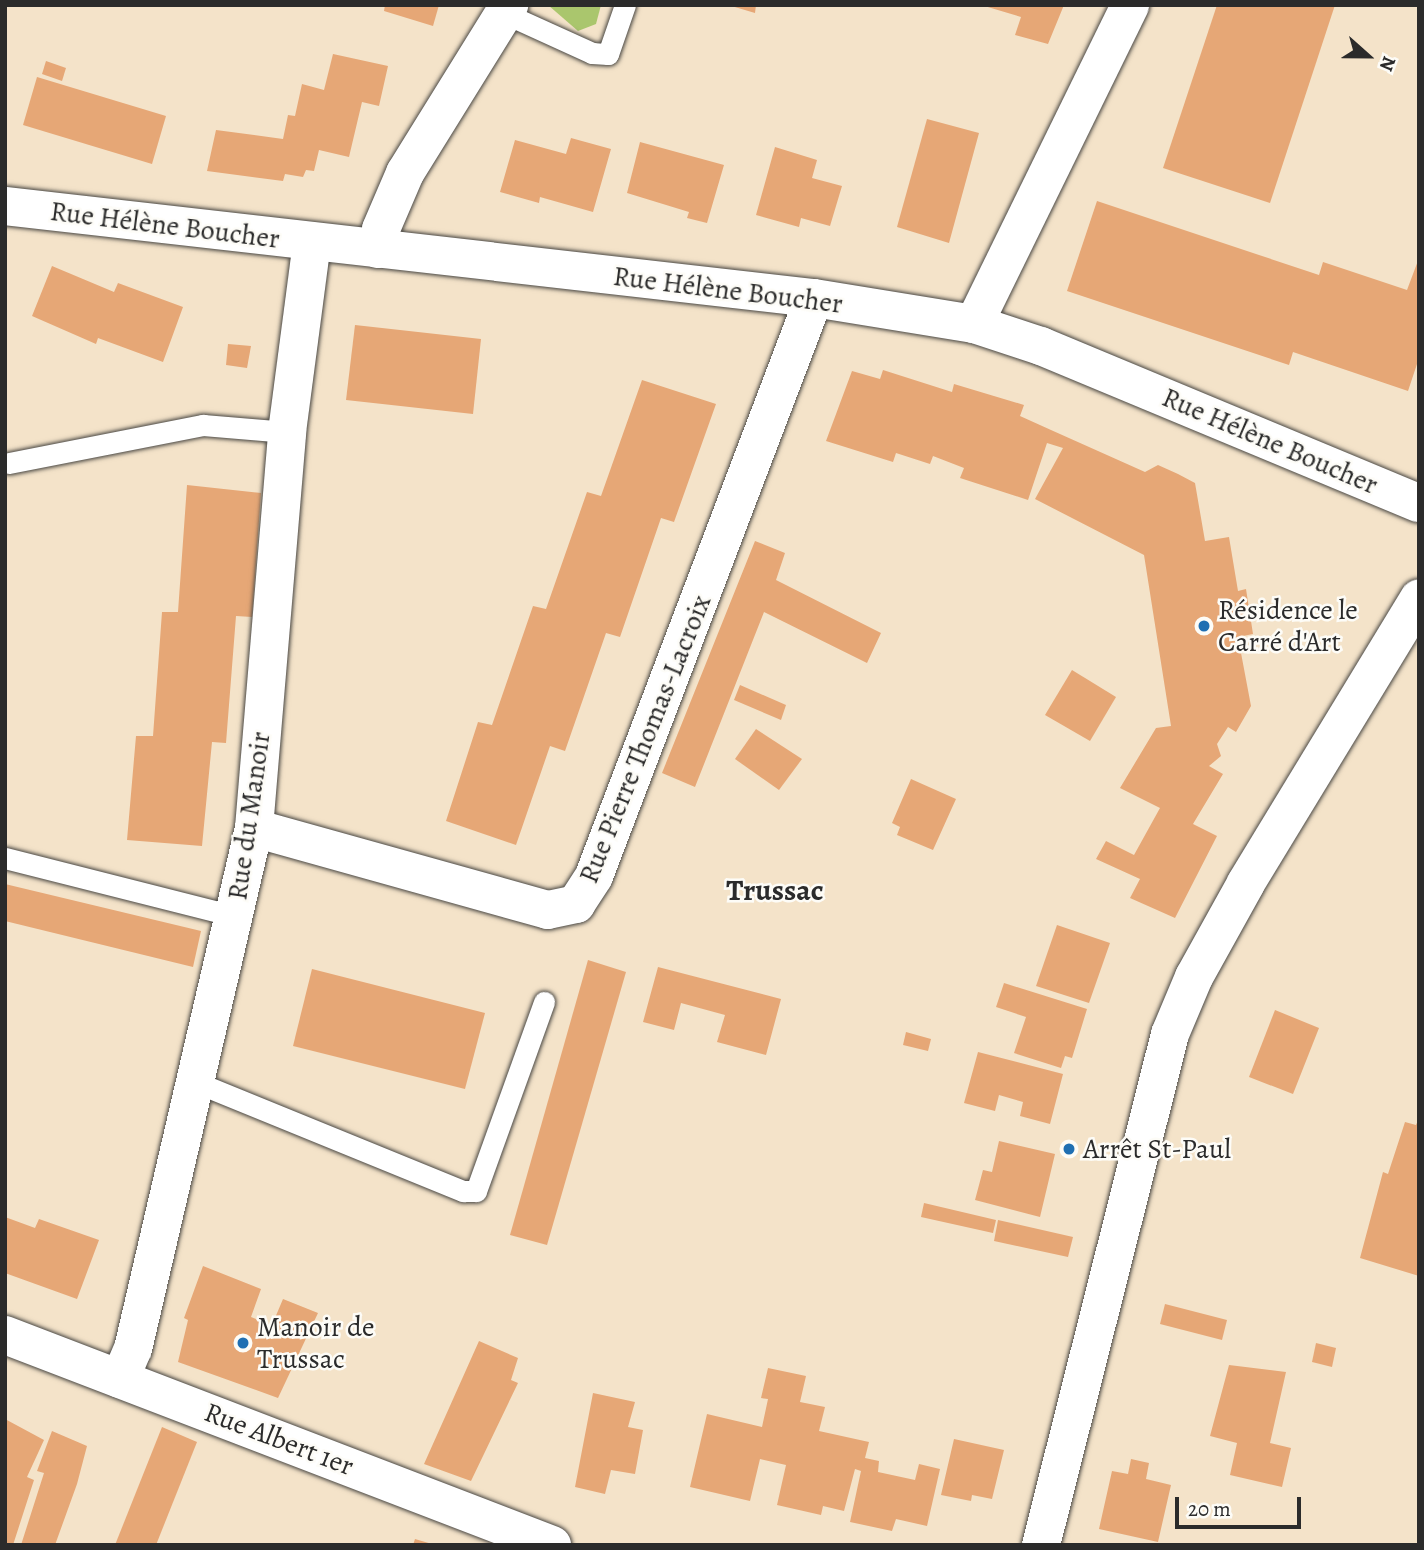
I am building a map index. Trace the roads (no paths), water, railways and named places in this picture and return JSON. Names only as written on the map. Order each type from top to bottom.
[{"type":"street","points":[[974,324],[1130,5]]},
{"type":"street","points":[[378,249],[382,229],[405,173],[507,9]]},
{"type":"street","name":"Rue Hélène Boucher","points":[[5,206],[814,298],[974,324],[1041,346],[1419,503]]},
{"type":"street","name":"Rue du Manoir","points":[[120,1379],[133,1349],[193,1081],[235,916],[254,828],[287,432],[312,242]]},
{"type":"street","name":"Rue Pierre Thomas-Lacroix","points":[[254,828],[548,910],[576,904],[594,876],[814,298]]},
{"type":"street","points":[[1041,1545],[1170,1034],[1194,977],[1240,895],[1413,619]]},
{"type":"street","name":"Rue Albert 1er","points":[[5,1335],[552,1545]]},
{"type":"lane","points":[[507,9],[592,53],[608,54],[625,5]]},
{"type":"lane","points":[[9,463],[203,425],[287,432]]},
{"type":"lane","points":[[5,858],[235,916]]},
{"type":"lane","points":[[193,1081],[463,1191],[476,1191],[544,1002]]},
{"type":"place","name":"Résidence le Carré d'Art","points":[[1204,626]]},
{"type":"place","name":"Arrêt St-Paul","points":[[1069,1149]]},
{"type":"place","name":"Manoir de Trussac","points":[[243,1343]]},
{"type":"district","name":"Trussac","points":[[775,890]]}]
